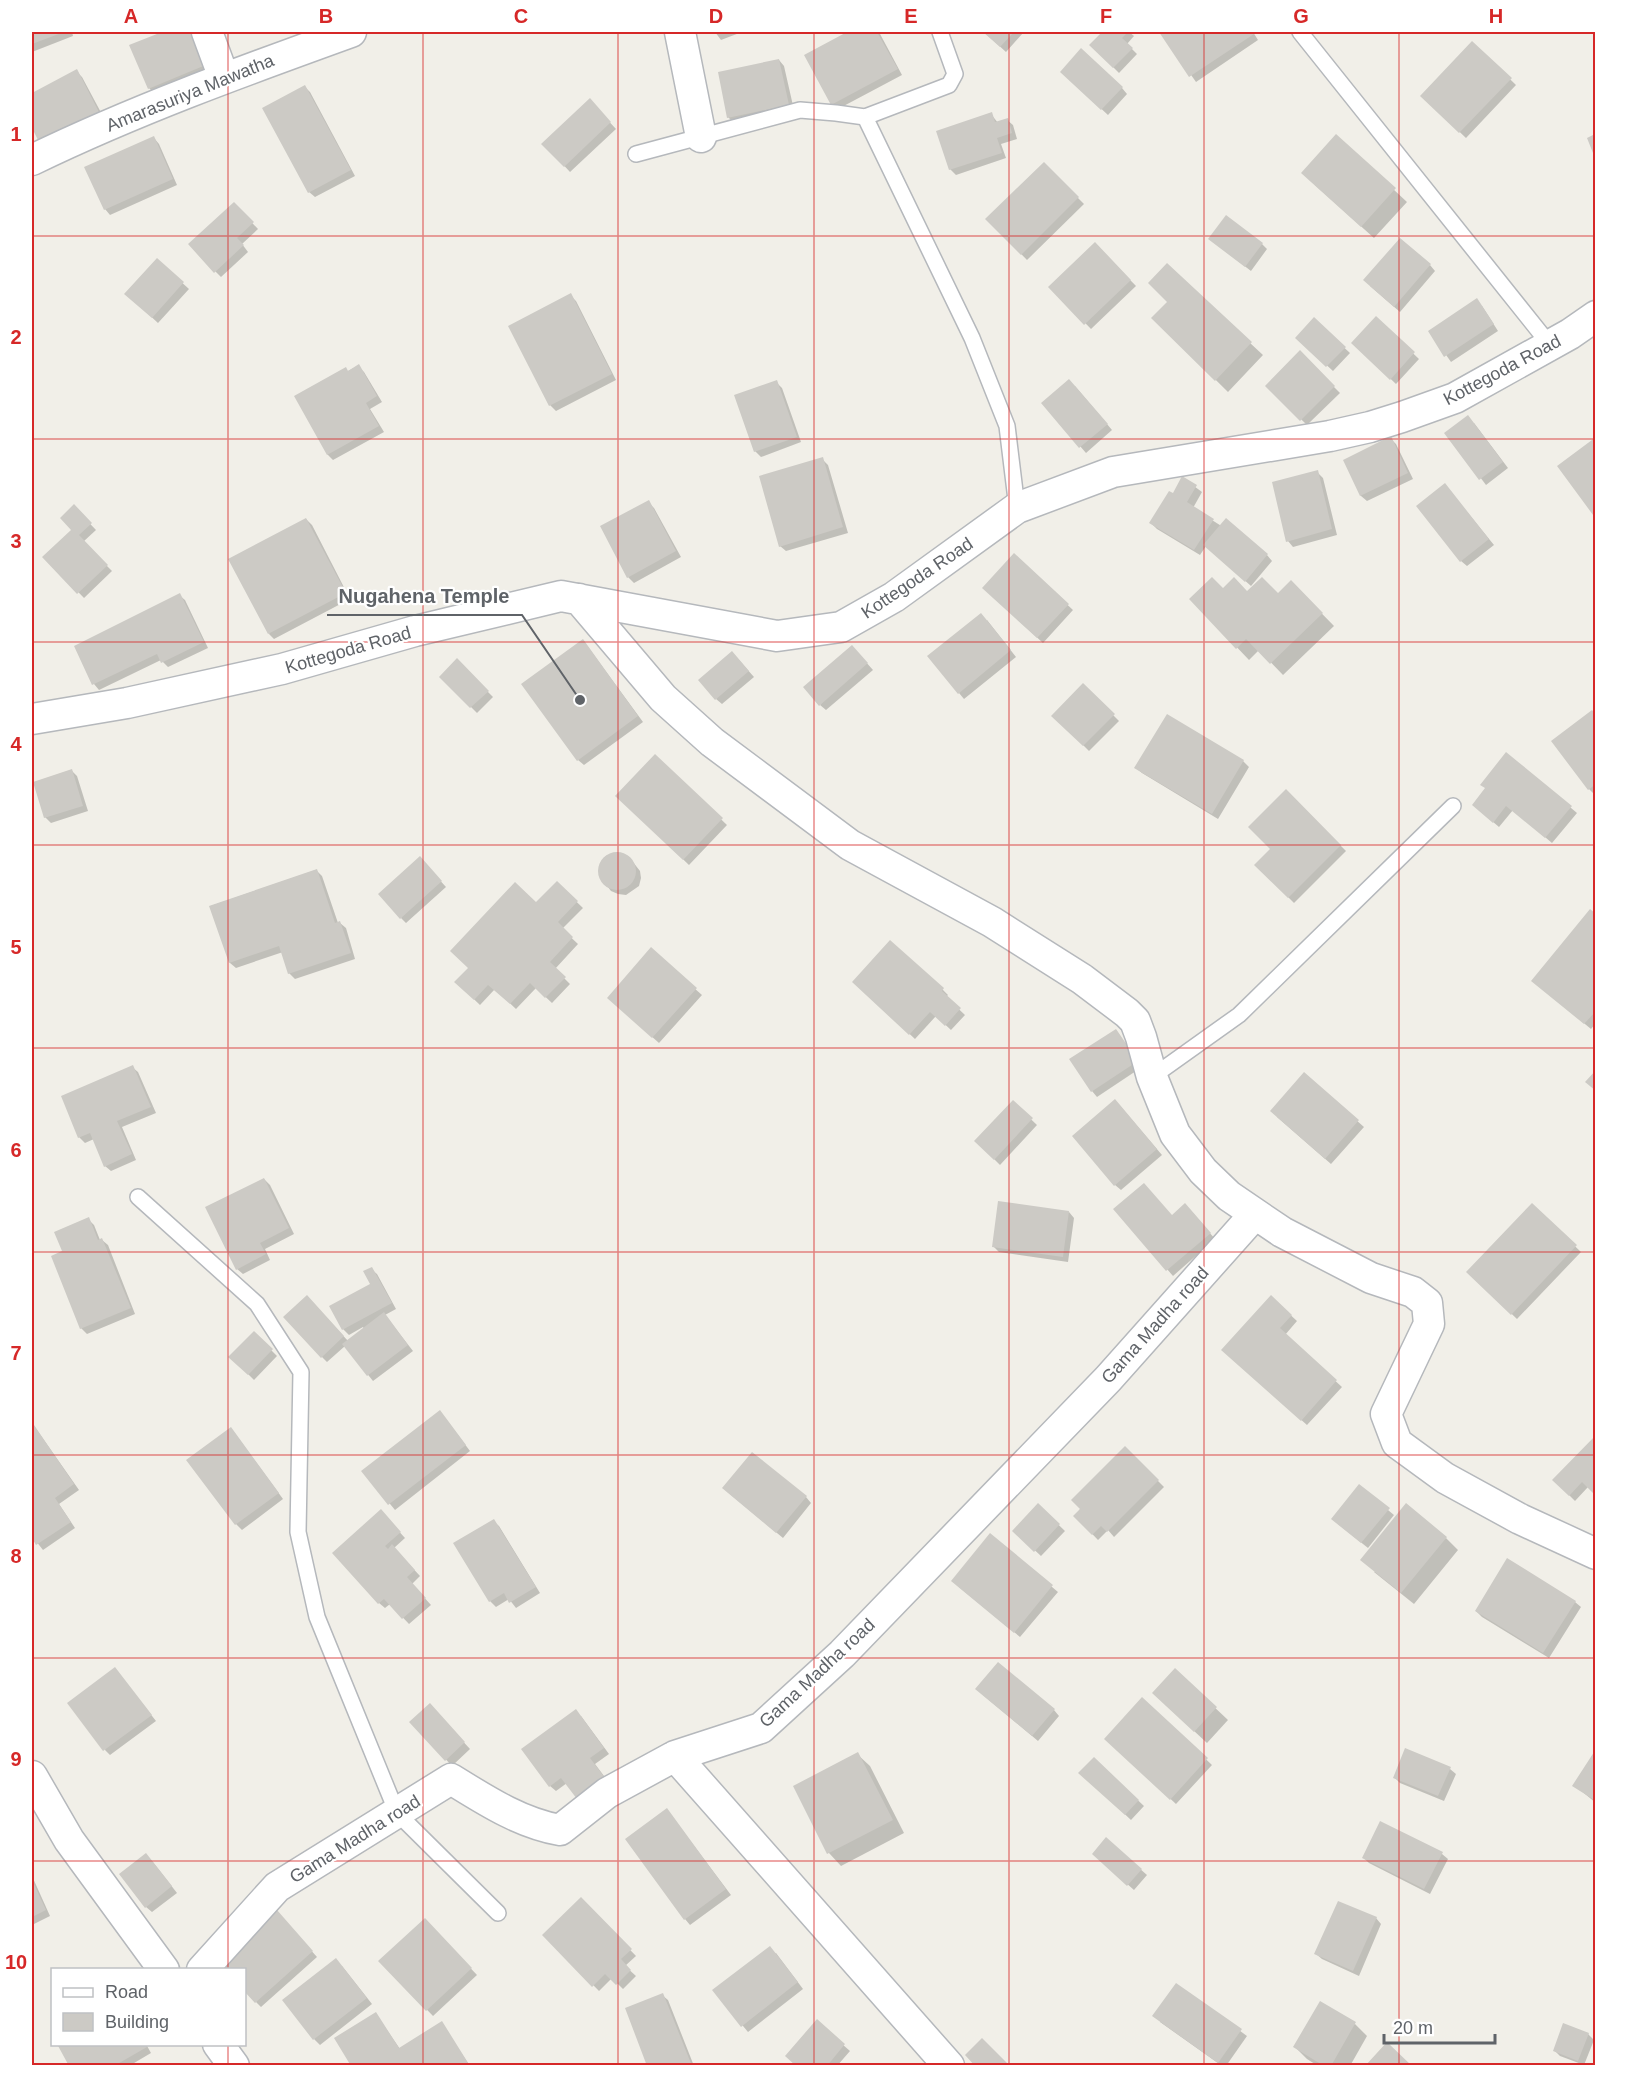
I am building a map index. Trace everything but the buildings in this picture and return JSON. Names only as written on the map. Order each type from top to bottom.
[{"type":"street","points":[[207,32],[224,78]]},
{"type":"street","name":"Amarasuriya Mawatha","points":[[32,160],[70,141],[224,78],[351,32]]},
{"type":"street","points":[[680,32],[701,137]]},
{"type":"street","name":"Kottegoda Road","points":[[32,719],[127,703],[282,669],[415,631],[561,596],[777,636],[841,627],[894,597],[1017,508],[1113,472],[1330,436],[1370,427],[1455,398],[1550,345],[1596,316]]},
{"type":"street","points":[[579,599],[663,698],[712,742],[850,845],[992,922],[1082,980],[1127,1013],[1135,1021],[1142,1037],[1152,1077],[1175,1134],[1203,1171],[1229,1196],[1282,1232],[1371,1278],[1413,1292],[1427,1303],[1429,1324],[1386,1414],[1397,1443],[1445,1478],[1520,1519],[1596,1554]]},
{"type":"street","name":"Gama Madha road","points":[[203,1968],[277,1887],[451,1779],[524,1820],[560,1830],[607,1792],[675,1756],[761,1728],[842,1654],[1108,1379],[1255,1214]]},
{"type":"street","points":[[675,1756],[949,2066]]},
{"type":"street","points":[[32,1776],[69,1840],[163,1968]]},
{"type":"street","points":[[219,2046],[234,2066]]},
{"type":"lane","points":[[636,154],[800,110],[836,112],[865,117],[949,85],[955,74],[940,32]]},
{"type":"lane","points":[[1300,32],[1550,345]]},
{"type":"lane","points":[[865,117],[972,338],[1007,426],[1017,508]]},
{"type":"lane","points":[[1152,1077],[1239,1015],[1453,806]]},
{"type":"lane","points":[[138,1197],[258,1304],[300,1372],[298,1532],[317,1617],[397,1813],[498,1913]]},
{"type":"place","name":"Nugahena Temple","points":[[580,700]]}]
